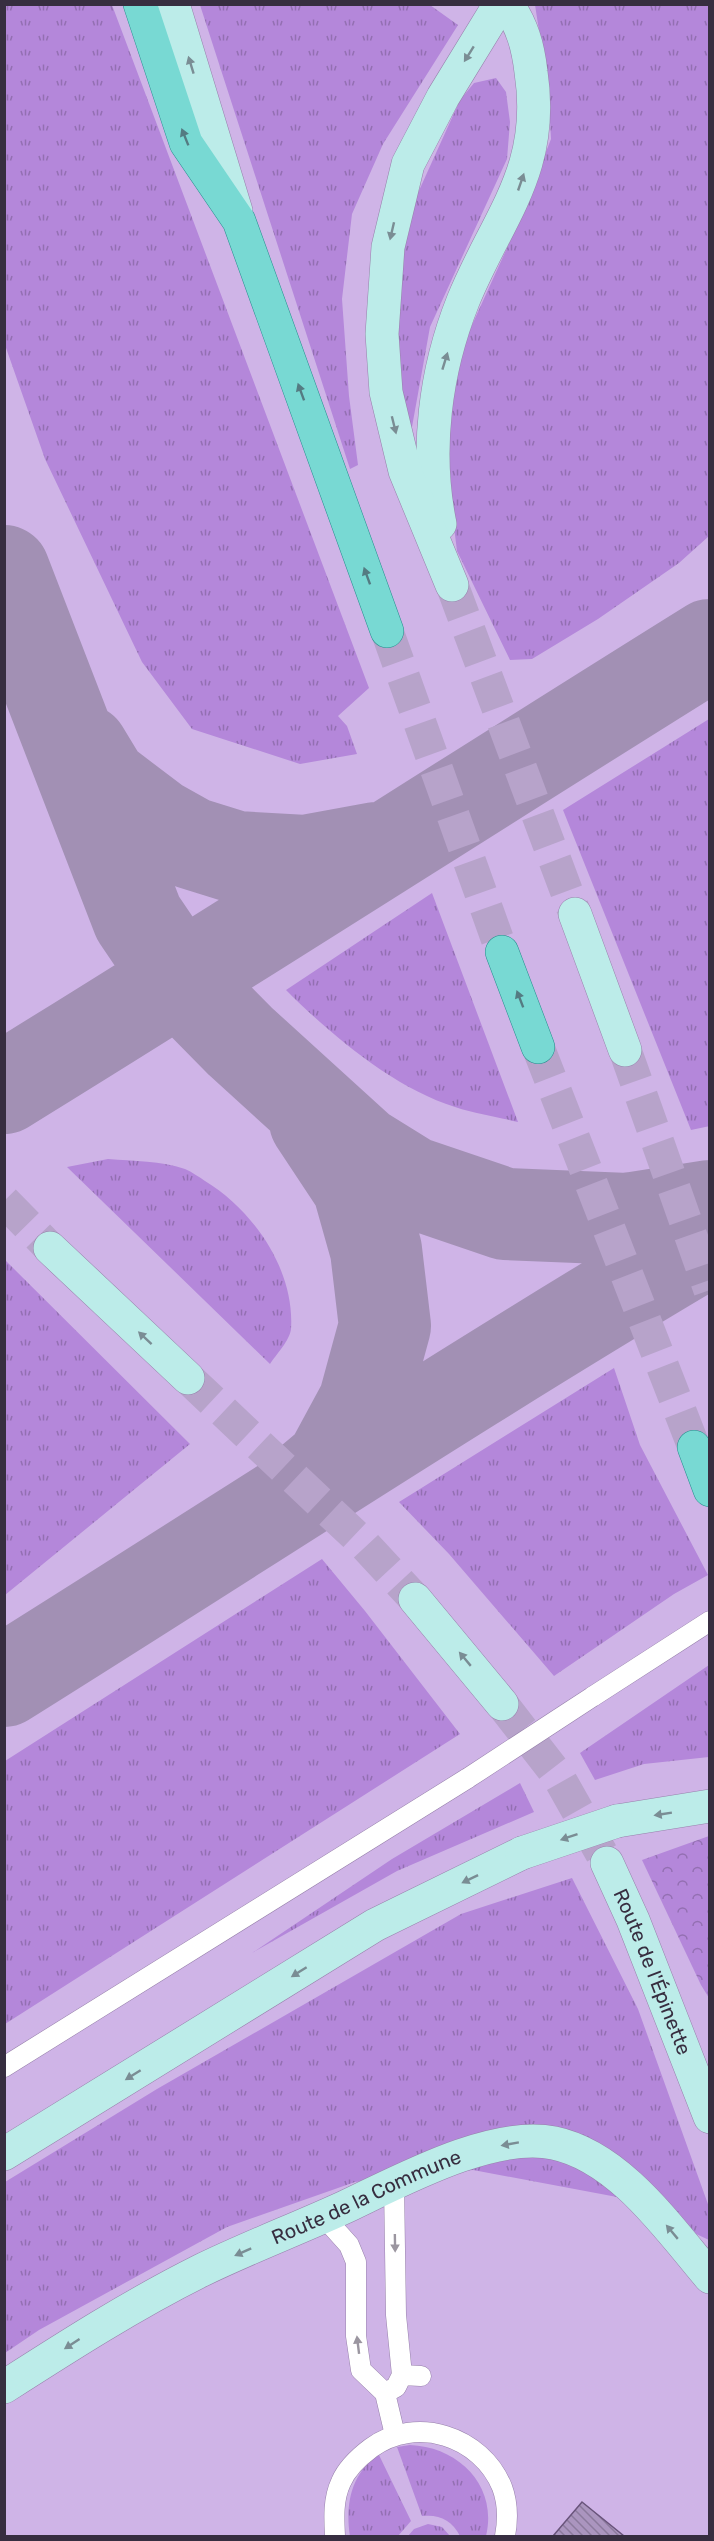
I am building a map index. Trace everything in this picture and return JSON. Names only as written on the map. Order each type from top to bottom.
[{"type":"main road","points":[[140,4],[186,143],[239,221]]},
{"type":"main road","points":[[173,4],[239,221],[387,631]]},
{"type":"main road","points":[[500,4],[443,97],[408,164],[388,247],[382,334],[386,392],[405,471],[452,585],[434,487],[432,446],[441,374],[463,302],[519,188],[531,148],[536,99],[528,48],[519,21],[507,4]]},
{"type":"main road","points":[[575,914],[625,1050]]},
{"type":"main road","points":[[502,952],[538,1047]]},
{"type":"main road","points":[[50,1248],[188,1378]]},
{"type":"main road","points":[[694,1447],[710,1490]]},
{"type":"main road","points":[[415,1599],[502,1704]]},
{"type":"main road","points":[[4,2154],[375,1925],[522,1853],[617,1821],[710,1806]]},
{"type":"main road","name":"Route de l'Épinette","points":[[607,1863],[633,1920],[710,2117]]},
{"type":"main road","name":"Route de la Commune","points":[[4,2387],[88,2333],[200,2271],[431,2167],[487,2148],[524,2141],[554,2143],[580,2152],[623,2178],[710,2277]]},
{"type":"lane","points":[[4,2067],[468,1778],[678,1639],[710,1621]]},
{"type":"lane","points":[[385,2393],[411,2376],[396,2316],[394,2184]]},
{"type":"lane","points":[[323,2216],[349,2245],[356,2262],[356,2336],[361,2370],[385,2393],[395,2435]]},
{"type":"lane","points":[[335,2536],[334,2510],[341,2482],[358,2458],[381,2441],[395,2435],[417,2431],[439,2433],[465,2444],[487,2462],[502,2487],[508,2515],[506,2536]]},
{"type":"shaded area","points":[[5,5],[709,5],[709,2536],[5,2536]]},
{"type":"green space","points":[[4,5],[112,5],[369,688],[338,716],[347,726],[357,754],[300,764],[192,729],[142,662],[45,459],[5,345]]},
{"type":"green space","points":[[200,5],[430,5],[458,25],[383,144],[352,214],[342,299],[349,396],[358,465],[350,469]]},
{"type":"green space","points":[[535,5],[709,5],[709,536],[679,563],[598,619],[532,659],[510,660],[457,551],[446,462],[457,358],[517,226],[551,139],[548,88]]},
{"type":"green space","points":[[496,78],[506,92],[510,122],[507,159],[430,327],[410,438],[399,399],[397,256],[417,195],[460,100],[474,83]]},
{"type":"green space","points":[[709,719],[710,1126],[691,1130],[563,810]]},
{"type":"green space","points":[[432,893],[518,1122],[455,1107],[409,1087],[343,1042],[286,990]]},
{"type":"green space","points":[[108,1159],[157,1163],[185,1169],[223,1193],[254,1225],[268,1244],[278,1264],[286,1285],[290,1307],[290,1333],[270,1364],[67,1167]]},
{"type":"green space","points":[[5,1260],[190,1444],[4,1595]]},
{"type":"green space","points":[[614,1368],[640,1445],[708,1575],[674,1594],[554,1676],[449,1554],[399,1502]]},
{"type":"green space","points":[[322,1559],[460,1734],[5,2024],[5,1761]]},
{"type":"green space","points":[[709,1665],[709,1757],[644,1764],[595,1780],[580,1753]]},
{"type":"green space","points":[[520,1783],[534,1812],[397,1871],[252,1953],[392,1859]]},
{"type":"green space","points":[[710,1836],[709,1998],[642,1860]]},
{"type":"green space","points":[[572,1878],[638,2009],[709,2207],[709,2240],[617,2197],[473,2170],[355,2182],[227,2227],[39,2330],[5,2353],[5,2182],[157,2089],[461,1914]]},
{"type":"green space","points":[[410,2445],[428,2447],[444,2453],[459,2461],[471,2472],[486,2501],[488,2518],[486,2536],[460,2536],[444,2519],[422,2516],[397,2447]]},
{"type":"green space","points":[[379,2455],[411,2521],[398,2536],[350,2536],[348,2513],[352,2491],[362,2471]]},
{"type":"green space","points":[[428,2524],[442,2527],[450,2536],[408,2536],[414,2529]]},
{"type":"building","points":[[582,2502],[624,2536],[553,2536]]},
{"type":"taxiway","points":[[4,571],[138,918],[180,980],[240,1041],[361,1151],[411,1182],[505,1214],[627,1219],[710,1206]]},
{"type":"taxiway","points":[[4,1088],[710,645]]},
{"type":"taxiway","points":[[83,750],[103,783],[157,824],[191,843],[236,857],[305,861],[376,848]]},
{"type":"taxiway","points":[[312,1480],[331,1464],[364,1403],[385,1326],[376,1250],[358,1186],[315,1121]]},
{"type":"taxiway","points":[[4,1681],[444,1403],[710,1240]]},
{"type":"tunnel","points":[[452,585],[575,914]]},
{"type":"tunnel","points":[[387,631],[502,952]]},
{"type":"tunnel","points":[[538,1047],[694,1447]]},
{"type":"tunnel","points":[[625,1050],[710,1290]]},
{"type":"tunnel","points":[[4,1201],[50,1248]]},
{"type":"tunnel","points":[[188,1378],[361,1541],[415,1599]]},
{"type":"tunnel","points":[[502,1704],[558,1776],[607,1863]]}]
